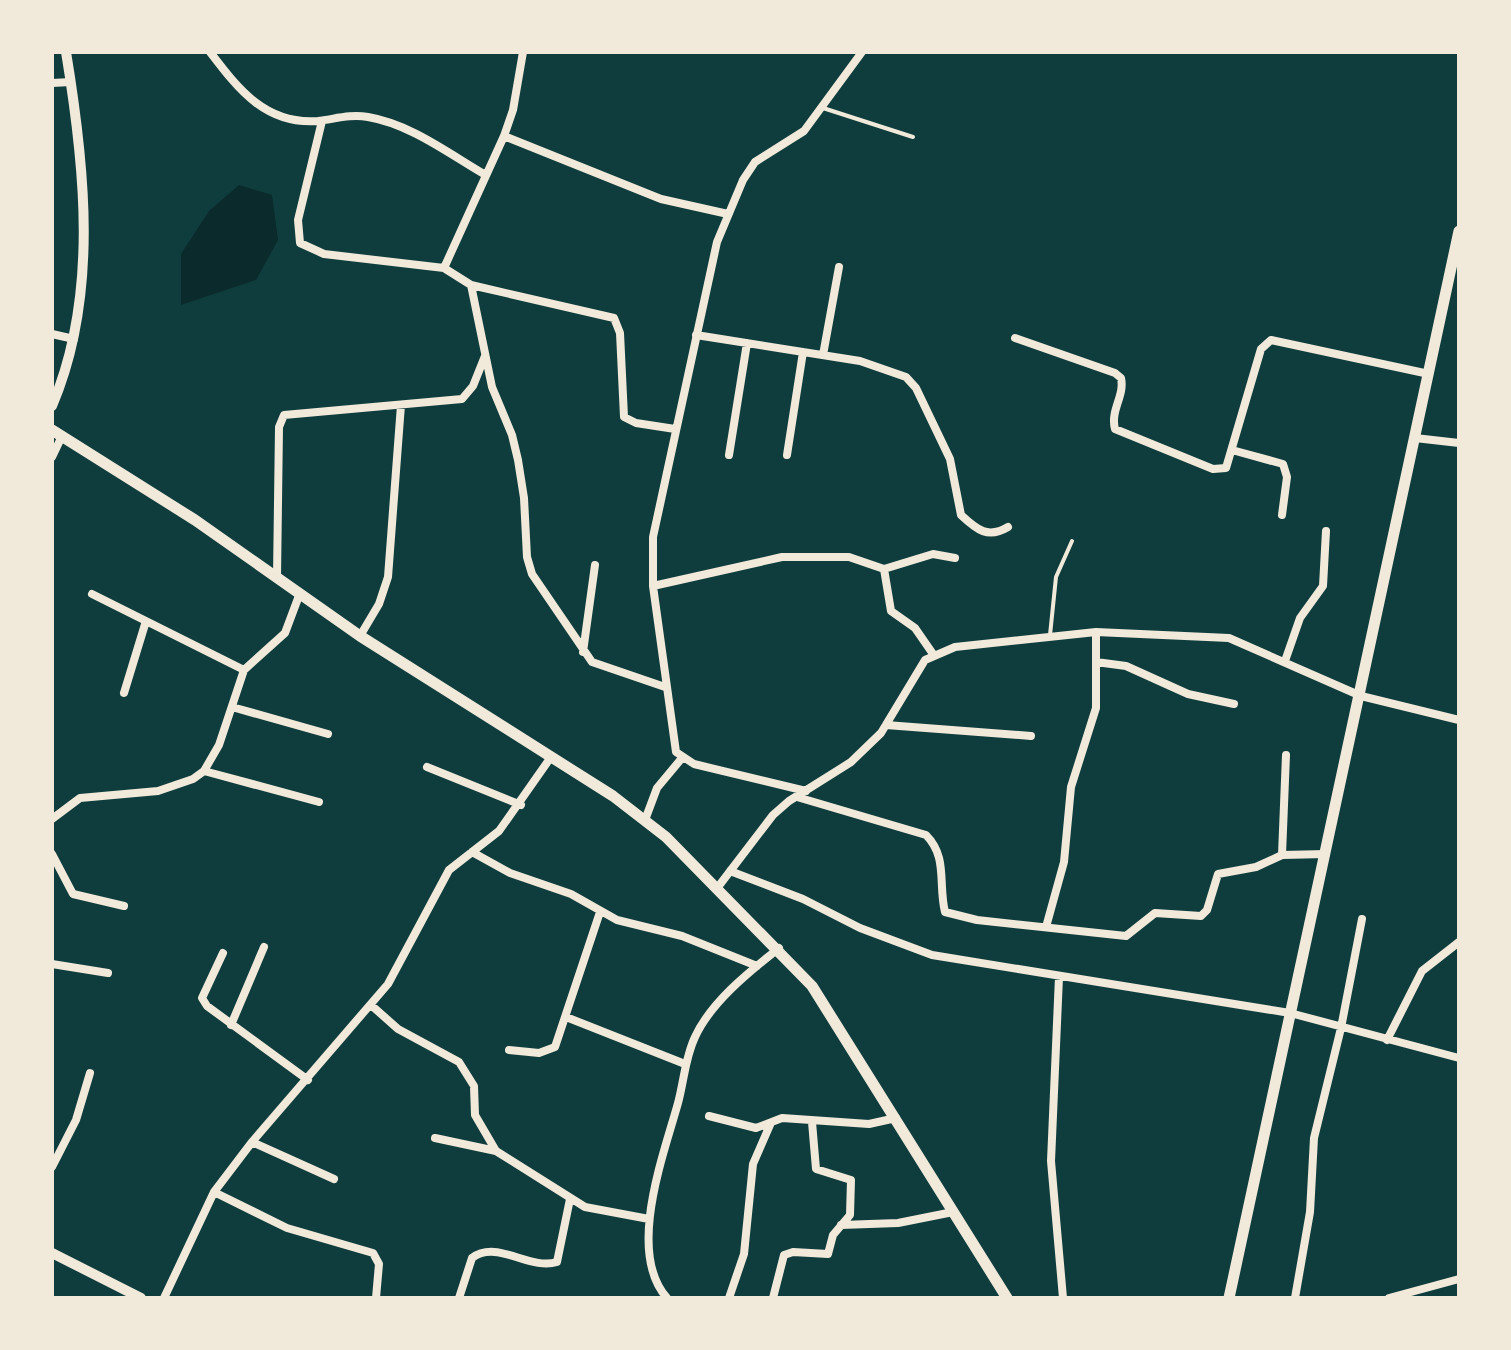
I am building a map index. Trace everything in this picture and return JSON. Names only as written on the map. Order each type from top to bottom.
[{"type":"main road","points":[[1229,1298],[1459,231]]},
{"type":"main road","points":[[57,433],[195,520],[360,636],[645,820],[779,948],[837,1022],[1007,1298]]},
{"type":"street","points":[[52,406],[74,339],[84,231],[66,52]]},
{"type":"street","points":[[210,52],[254,103],[270,114],[299,122],[348,116],[389,122],[484,174]]},
{"type":"street","points":[[444,268],[484,174],[504,136],[513,110],[523,52]]},
{"type":"street","points":[[806,791],[682,758],[676,752],[653,586],[653,537],[717,242],[728,214],[755,162],[804,131],[862,52]]},
{"type":"street","points":[[52,83],[71,82]]},
{"type":"street","points":[[322,121],[298,220],[300,243],[324,254],[444,268],[471,285],[614,318],[620,333],[624,417],[636,423],[675,429]]},
{"type":"street","points":[[504,136],[661,199],[728,214]]},
{"type":"street","points":[[823,355],[839,267]]},
{"type":"street","points":[[471,285],[492,387],[512,435],[518,460],[524,498],[527,557],[532,574],[583,653],[607,669],[665,687]]},
{"type":"street","points":[[52,334],[74,339]]},
{"type":"street","points":[[696,335],[823,355],[882,367],[906,377],[916,388],[950,459],[961,515],[988,534],[1008,527]]},
{"type":"street","points":[[1015,338],[1121,378],[1123,388],[1112,418],[1115,429],[1213,469],[1226,468],[1261,349],[1271,340],[1429,374]]},
{"type":"street","points":[[729,455],[747,343]]},
{"type":"street","points":[[787,455],[803,352]]},
{"type":"street","points":[[277,577],[279,427],[284,415],[462,399],[473,386],[485,355]]},
{"type":"street","points":[[360,636],[379,604],[388,577],[401,405]]},
{"type":"street","points":[[52,457],[57,433]]},
{"type":"street","points":[[1415,438],[1459,443]]},
{"type":"street","points":[[1232,450],[1283,464],[1287,477],[1282,515]]},
{"type":"street","points":[[1285,661],[1300,618],[1323,586],[1326,531]]},
{"type":"street","points":[[653,586],[782,557],[849,557],[884,569],[933,554],[955,558]]},
{"type":"street","points":[[583,653],[595,565]]},
{"type":"street","points":[[884,569],[891,611],[915,628],[933,654]]},
{"type":"street","points":[[52,819],[80,798],[158,791],[193,779],[204,771],[219,745],[244,670],[285,633],[300,593]]},
{"type":"street","points":[[92,594],[244,670]]},
{"type":"street","points":[[124,693],[146,621]]},
{"type":"street","points":[[718,887],[773,815],[851,762],[886,725],[915,672],[933,654],[955,647],[1096,632],[1229,638],[1361,696],[1459,720]]},
{"type":"street","points":[[1046,927],[1064,862],[1071,787],[1096,708],[1096,632]]},
{"type":"street","points":[[1096,662],[1140,670],[1188,694],[1234,704]]},
{"type":"street","points":[[232,707],[328,734]]},
{"type":"street","points":[[886,725],[1031,736]]},
{"type":"street","points":[[1282,855],[1286,755]]},
{"type":"street","points":[[164,1298],[214,1192],[252,1142],[371,1005],[409,950],[449,870],[499,831],[521,805],[551,757]]},
{"type":"street","points":[[645,820],[657,788],[682,758]]},
{"type":"street","points":[[427,767],[521,805]]},
{"type":"street","points":[[204,771],[319,802]]},
{"type":"street","points":[[796,797],[926,835],[935,844],[942,865],[943,907],[948,914],[1126,936],[1155,913],[1201,916],[1207,910],[1218,874],[1256,867],[1282,855],[1326,854]]},
{"type":"street","points":[[472,852],[510,873],[571,894],[617,920],[682,936],[757,966]]},
{"type":"street","points":[[52,854],[73,894],[124,906]]},
{"type":"street","points":[[730,871],[803,899],[885,939],[932,955],[1290,1013],[1459,1058]]},
{"type":"street","points":[[509,1050],[548,1051],[555,1047],[600,912]]},
{"type":"street","points":[[1295,1298],[1310,1212],[1314,1138],[1341,1028],[1362,919]]},
{"type":"street","points":[[1387,1040],[1422,971],[1459,942]]},
{"type":"street","points":[[231,1025],[264,947]]},
{"type":"street","points":[[667,1298],[653,1272],[649,1219],[656,1176],[679,1100],[685,1064],[695,1037],[709,1013],[779,948]]},
{"type":"street","points":[[223,953],[202,998],[207,1006],[308,1080]]},
{"type":"street","points":[[52,964],[108,973]]},
{"type":"street","points":[[1059,977],[1051,1161],[1063,1298]]},
{"type":"street","points":[[371,1005],[398,1029],[459,1062],[474,1086],[475,1115],[496,1151]]},
{"type":"street","points":[[566,1017],[685,1064]]},
{"type":"street","points":[[52,1167],[76,1120],[90,1073]]},
{"type":"street","points":[[709,1116],[756,1128],[782,1118],[869,1124],[896,1118]]},
{"type":"street","points":[[773,1298],[784,1255],[793,1252],[828,1254],[833,1235],[850,1215],[852,1184],[845,1176],[816,1169],[812,1122]]},
{"type":"street","points":[[729,1298],[744,1254],[753,1164],[770,1125]]},
{"type":"street","points":[[435,1138],[496,1151],[570,1199],[603,1212],[649,1219]]},
{"type":"street","points":[[252,1142],[334,1179]]},
{"type":"street","points":[[214,1192],[287,1228],[373,1253],[379,1264],[376,1298]]},
{"type":"street","points":[[459,1298],[472,1258],[477,1254],[495,1253],[546,1265],[557,1262],[570,1199]]},
{"type":"street","points":[[841,1225],[898,1223],[953,1212]]},
{"type":"street","points":[[52,1253],[141,1298]]},
{"type":"street","points":[[1389,1298],[1459,1279]]},
{"type":"lane","points":[[823,108],[913,137]]},
{"type":"lane","points":[[1050,635],[1056,577],[1072,541]]},
{"type":"water","points":[[239,185],[272,195],[278,240],[256,280],[181,305],[181,254],[209,211]]}]
